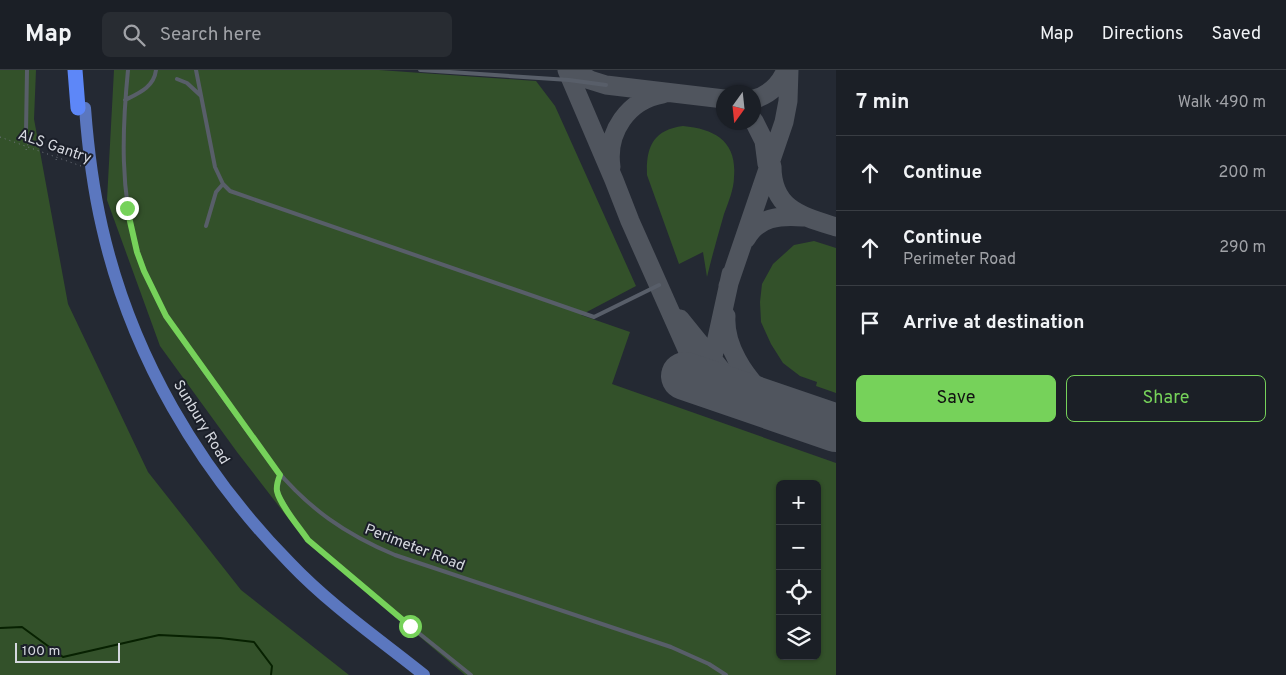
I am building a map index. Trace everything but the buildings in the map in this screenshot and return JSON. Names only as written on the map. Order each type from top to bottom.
[{"type":"highway","points":[[75,70],[81,108]]},
{"type":"highway","points":[[81,108],[83,70]]},
{"type":"main road","name":"Sunbury Road","points":[[81,108],[81,146],[89,198],[110,280],[139,356],[171,419],[210,479],[264,546],[318,598],[413,675]]},
{"type":"main road","name":"Sunbury Road","points":[[81,108],[94,188],[106,243],[119,287],[149,364],[187,432],[236,503],[290,564],[352,618],[424,675]]},
{"type":"lane","points":[[26,133],[27,70]]},
{"type":"lane","name":"Perimeter Road","points":[[128,70],[123,152],[127,208],[137,252],[144,271],[166,316],[280,475],[304,500],[338,527],[375,547],[671,647],[708,664],[726,675]]},
{"type":"lane","points":[[125,100],[151,84],[156,70]]},
{"type":"lane","points":[[196,70],[215,167],[223,184],[230,191],[594,317],[659,285]]},
{"type":"lane","points":[[420,70],[569,80],[606,85]]},
{"type":"lane","points":[[177,79],[187,83],[201,97]]},
{"type":"lane","points":[[206,226],[216,192],[223,184]]},
{"type":"lane","points":[[280,475],[277,483],[278,492],[295,523],[308,540],[471,675]]},
{"type":"path","name":"ALS Gantry","points":[[0,137],[87,167]]},
{"type":"path","points":[[26,150],[27,145]]},
{"type":"path","points":[[56,160],[58,154]]},
{"type":"green space","points":[[0,70],[36,70],[34,119],[68,304],[148,472],[241,590],[349,675],[0,675]]},
{"type":"green space","points":[[114,70],[379,70],[536,81],[555,106],[636,286],[581,315],[630,332],[612,384],[836,463],[836,675],[465,675],[305,540],[237,452],[160,346],[107,200]]},
{"type":"green space","points":[[683,126],[705,130],[722,140],[728,146],[734,165],[732,191],[707,277],[703,252],[679,264],[647,175],[648,156],[653,142],[665,131]]},
{"type":"green space","points":[[814,241],[836,248],[836,393],[816,386],[817,382],[800,376],[783,363],[771,344],[761,322],[760,302],[762,284],[773,264],[794,245]]},
{"type":"waterway","points":[[0,628],[22,627],[63,657],[159,635],[254,642],[272,666],[271,675]]},
{"type":"taxiway","points":[[567,70],[630,221],[698,374],[707,384],[731,274]]},
{"type":"taxiway","points":[[573,70],[590,80],[606,85],[716,98]]},
{"type":"taxiway","points":[[761,96],[781,80],[786,70]]},
{"type":"taxiway","points":[[728,286],[784,122],[788,101],[789,70]]},
{"type":"taxiway","points":[[611,167],[610,154],[612,142],[622,120],[639,103],[663,94]]},
{"type":"taxiway","points":[[758,130],[764,141],[767,164]]},
{"type":"taxiway","points":[[772,166],[773,181],[783,201],[800,214],[836,227]]},
{"type":"taxiway","points":[[746,239],[757,226],[770,219],[786,216],[803,217]]},
{"type":"taxiway","points":[[726,316],[728,338],[743,369],[768,398],[791,412]]},
{"type":"taxiway","points":[[680,319],[731,382],[759,401]]},
{"type":"runway","points":[[685,376],[836,428]]},
{"type":"route","points":[[127,208],[137,252],[151,288],[181,339],[280,475],[277,483],[278,492],[295,523],[308,540],[410,626]]}]
